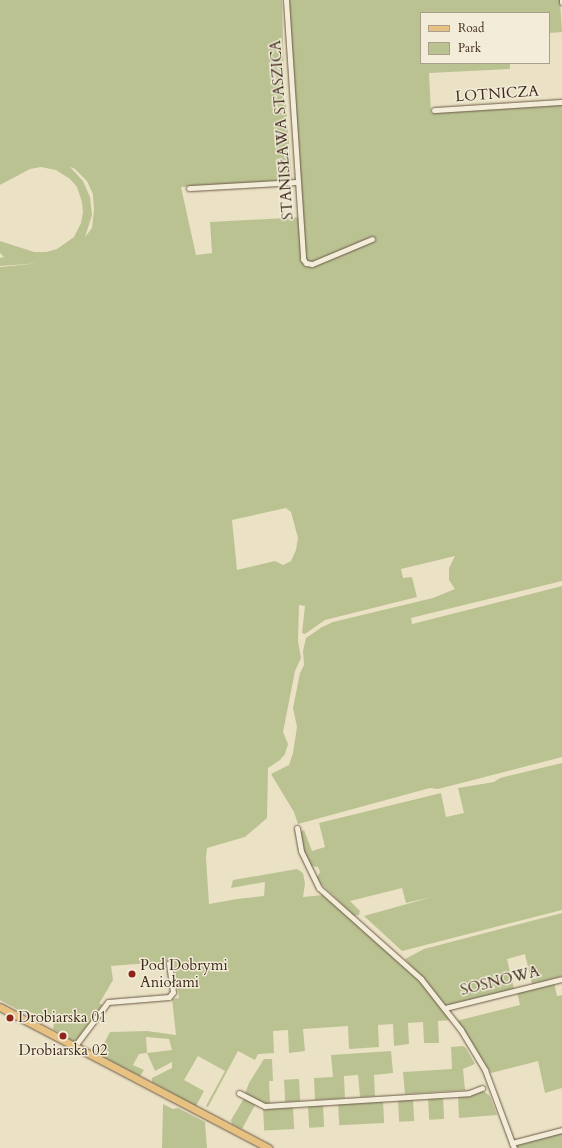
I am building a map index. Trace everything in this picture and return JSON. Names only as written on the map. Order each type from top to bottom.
[{"type":"main road","points":[[0,1007],[268,1148]]},
{"type":"street","name":"STANISŁAWA STASZICA","points":[[286,0],[302,259],[306,263],[312,264],[372,239]]},
{"type":"street","name":"LOTNICZA","points":[[434,110],[562,102]]},
{"type":"street","points":[[189,188],[298,182]]},
{"type":"street","points":[[297,828],[298,841],[301,851],[314,881],[319,888],[421,979],[461,1030],[484,1070],[513,1146],[562,1130]]},
{"type":"street","points":[[74,1046],[108,1002],[169,997],[173,992],[169,963]]},
{"type":"street","name":"SOSNOWA","points":[[445,1008],[562,978]]},
{"type":"street","points":[[239,1093],[265,1106],[469,1093],[482,1088]]},
{"type":"green space","points":[[0,0],[282,0],[284,81],[292,180],[181,187],[196,255],[212,253],[210,222],[303,217],[288,0],[560,0],[562,32],[550,33],[550,12],[420,12],[420,64],[510,64],[510,69],[429,73],[431,113],[562,103],[562,581],[411,618],[412,624],[562,586],[562,757],[438,789],[430,788],[298,824],[294,812],[271,774],[289,765],[293,753],[297,727],[293,708],[300,673],[304,665],[303,651],[306,638],[322,627],[333,622],[433,598],[455,589],[449,580],[449,568],[455,556],[401,569],[403,578],[412,577],[417,597],[325,620],[305,634],[302,633],[305,606],[299,605],[298,641],[301,658],[295,671],[283,732],[288,744],[285,754],[280,760],[268,768],[267,818],[245,837],[207,848],[206,858],[209,904],[264,896],[265,882],[231,888],[233,880],[297,869],[303,873],[305,884],[303,897],[324,895],[418,979],[451,1020],[438,1021],[439,1043],[424,1043],[423,1022],[408,1023],[409,1044],[394,1046],[393,1024],[378,1025],[379,1047],[349,1049],[348,1026],[303,1029],[305,1051],[289,1053],[288,1030],[273,1031],[274,1053],[258,1054],[255,1060],[238,1051],[208,1107],[206,1106],[225,1071],[198,1056],[184,1080],[204,1091],[196,1106],[152,1082],[152,1078],[172,1068],[172,1062],[155,1071],[147,1053],[139,1054],[133,1065],[144,1070],[140,1076],[96,1053],[100,1051],[110,1032],[147,1031],[176,1035],[172,999],[179,998],[174,961],[111,966],[113,980],[99,1004],[102,1004],[101,1007],[75,1042],[53,1029],[54,1022],[30,1012],[26,1014],[0,1000],[0,267],[41,263],[0,266],[0,258],[4,257],[0,253],[0,241],[34,252],[46,252],[57,249],[74,237],[81,223],[83,212],[82,202],[77,187],[70,179],[56,170],[41,167],[30,169],[0,185]],"holes":[[[70,167],[75,169],[87,181],[93,194],[94,210],[92,228],[85,237],[92,215],[90,197],[83,181]],[[286,508],[291,512],[298,538],[296,550],[291,561],[283,565],[275,561],[237,570],[232,520]],[[146,1037],[169,1039],[172,1050],[147,1053]]]},
{"type":"green space","points":[[562,763],[562,910],[402,951],[364,916],[432,897],[406,903],[402,888],[350,901],[360,911],[359,915],[354,916],[316,879],[320,872],[318,867],[310,866],[304,853],[299,833],[304,830],[312,851],[325,847],[319,823],[441,793],[446,817],[464,813],[458,788],[494,782],[500,778]]},
{"type":"green space","points":[[562,913],[562,976],[532,984],[525,954],[507,959],[514,989],[446,1006],[405,959],[424,949]]},
{"type":"green space","points":[[554,983],[557,996],[562,995],[562,1088],[545,1093],[538,1061],[491,1073],[456,1021],[520,1005],[517,992]]},
{"type":"green space","points":[[463,1046],[466,1048],[475,1064],[463,1069],[465,1090],[405,1094],[403,1072],[452,1069],[451,1047]]},
{"type":"green space","points":[[391,1051],[393,1073],[374,1075],[375,1096],[360,1097],[358,1075],[344,1076],[345,1098],[315,1100],[314,1078],[333,1077],[331,1055]]},
{"type":"green space","points":[[264,1059],[272,1059],[273,1081],[269,1081],[270,1103],[264,1104],[245,1093],[249,1083]]},
{"type":"green space","points":[[299,1079],[300,1101],[285,1102],[284,1080]]},
{"type":"green space","points":[[483,1091],[490,1096],[497,1115],[459,1118],[458,1096],[473,1095]]},
{"type":"green space","points":[[443,1097],[444,1119],[429,1120],[428,1098]]},
{"type":"green space","points":[[245,1099],[255,1105],[242,1129],[232,1124],[231,1120]]},
{"type":"green space","points":[[413,1099],[414,1121],[399,1122],[398,1100]]},
{"type":"green space","points":[[383,1101],[384,1123],[339,1125],[338,1103]]},
{"type":"green space","points":[[163,1104],[173,1109],[178,1108],[205,1122],[207,1148],[162,1148]]},
{"type":"green space","points":[[323,1105],[324,1127],[309,1128],[308,1106]]},
{"type":"green space","points":[[293,1107],[294,1129],[264,1131],[263,1109]]},
{"type":"green space","points":[[562,1133],[562,1148],[516,1148],[515,1146]]},
{"type":"place","name":"Pod Dobrymi Aniołami","points":[[132,974]]},
{"type":"place","name":"Drobiarska 01","points":[[10,1018]]},
{"type":"place","name":"Drobiarska 02","points":[[63,1036]]}]
